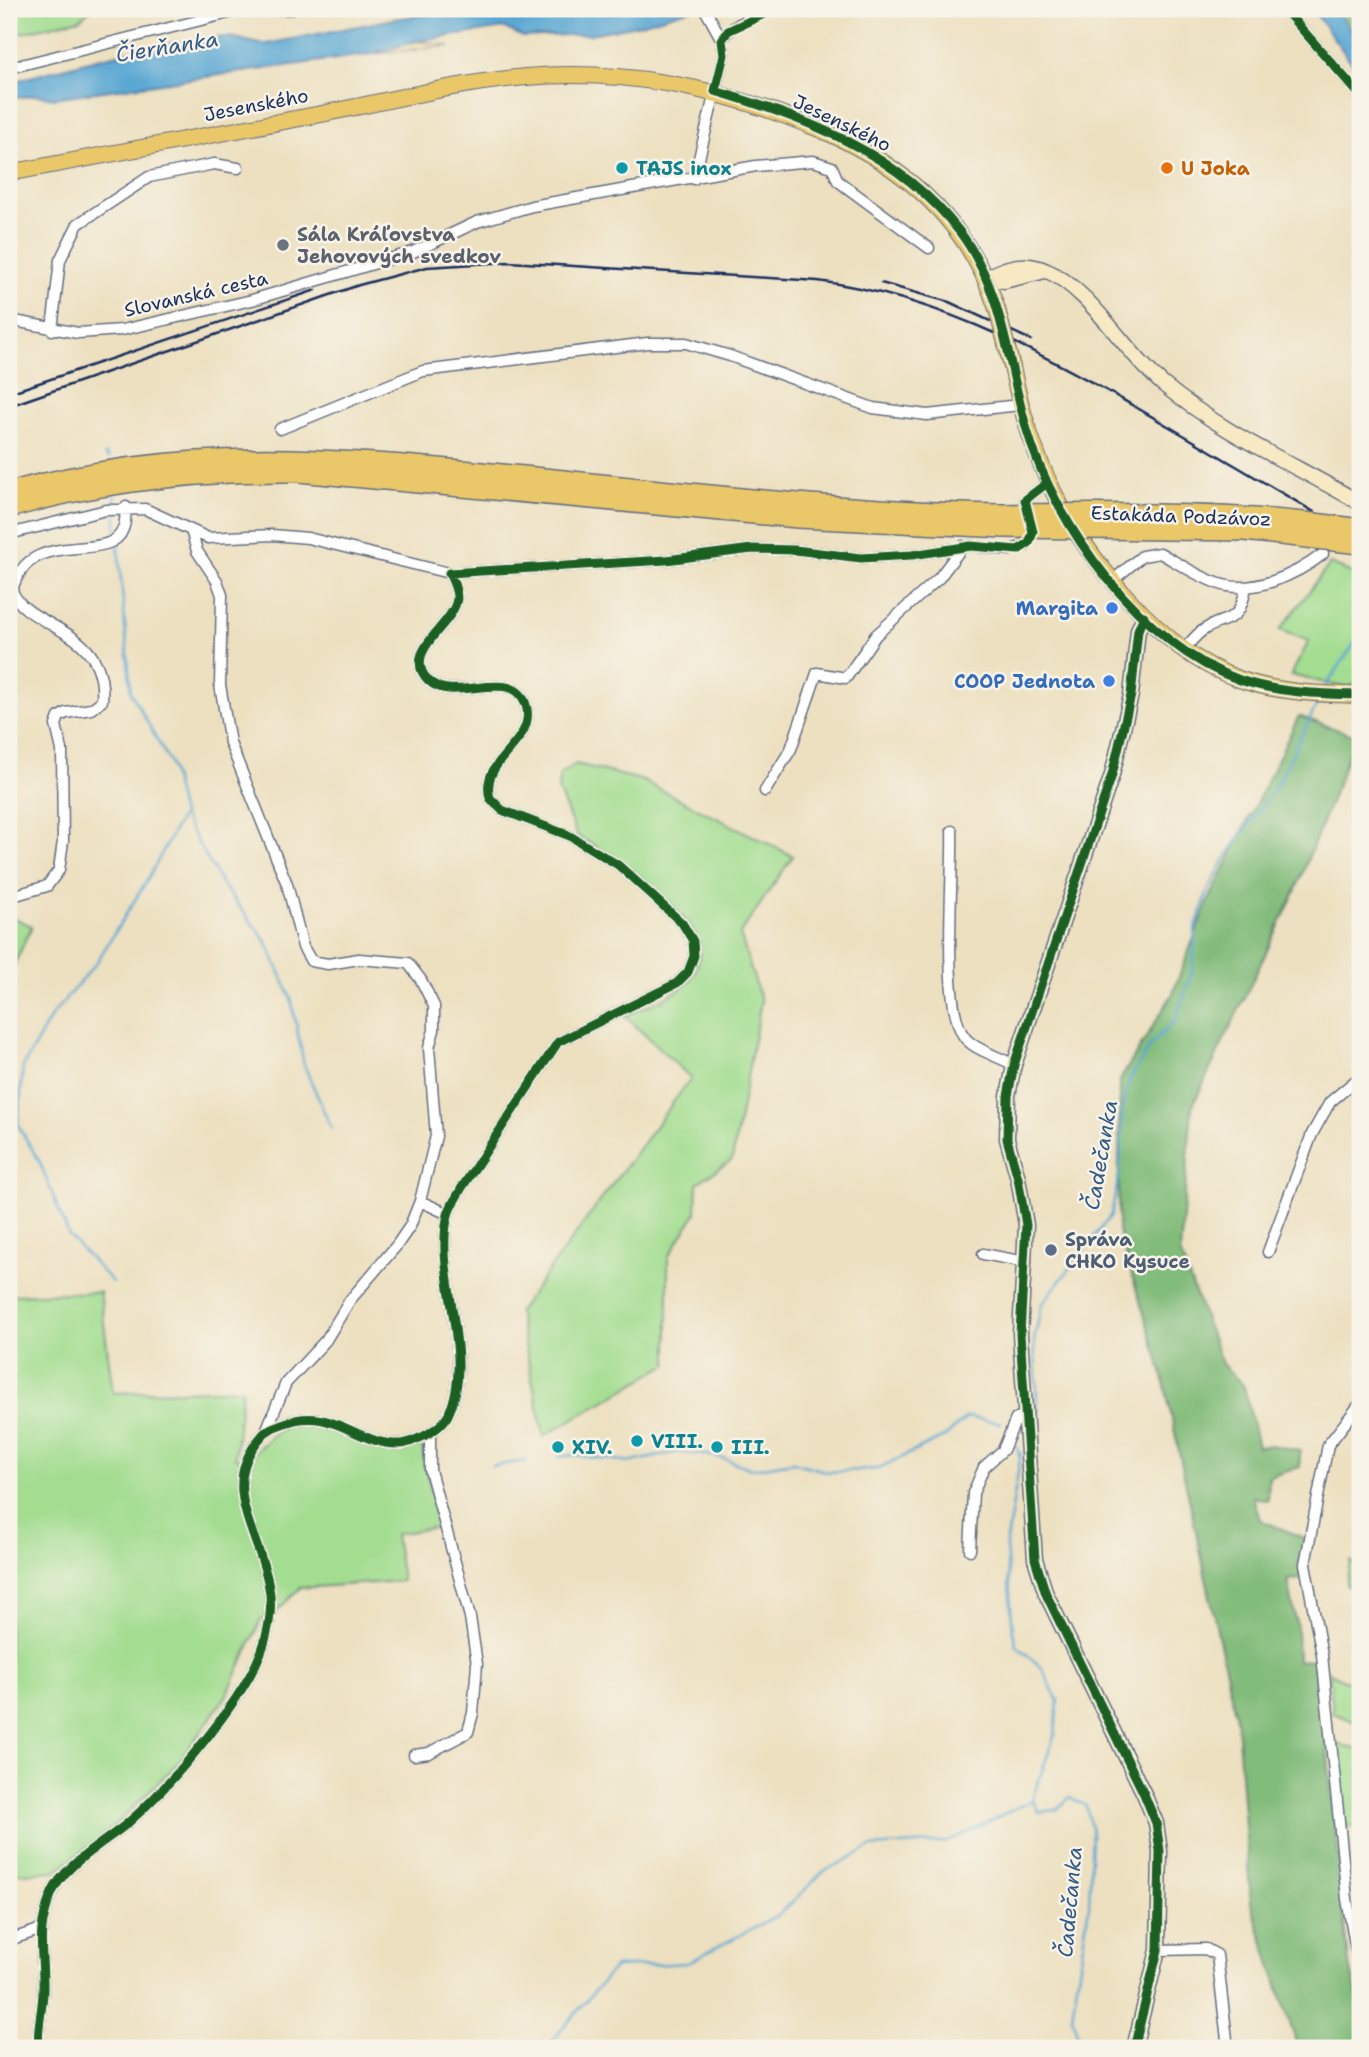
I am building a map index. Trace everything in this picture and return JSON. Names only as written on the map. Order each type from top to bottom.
[{"type":"highway","points":[[9,492],[125,467],[192,459],[278,457],[405,465],[1002,521]]},
{"type":"highway","points":[[9,508],[83,489],[150,479],[231,472],[299,472],[798,518],[1002,521]]},
{"type":"highway","name":"Estakáda Podzávoz","points":[[1002,521],[1195,513],[1274,518],[1360,529]]},
{"type":"highway","name":"Estakáda Podzávoz","points":[[1002,521],[1244,531],[1360,544]]},
{"type":"main road","name":"Jesenského","points":[[9,173],[525,77],[592,75],[637,78],[715,92],[832,134],[900,173],[925,192],[952,222],[977,258],[997,309],[1020,405],[1033,449],[1047,483],[1074,533],[1144,616],[1184,650],[1207,665],[1241,680],[1310,694],[1355,695]]},
{"type":"street","points":[[9,68],[237,11],[292,9]]},
{"type":"street","points":[[694,180],[724,55],[722,40],[705,9]]},
{"type":"street","points":[[722,40],[728,31],[738,24],[775,9]]},
{"type":"street","points":[[1284,9],[1360,95]]},
{"type":"street","name":"Slovanská cesta","points":[[9,320],[78,333],[122,330],[252,300],[413,252],[477,222],[532,206],[694,180],[757,166],[813,161],[832,167],[838,181],[929,248]]},
{"type":"street","points":[[52,330],[60,260],[78,224],[149,177],[214,164],[238,168]]},
{"type":"street","points":[[986,278],[1002,268],[1013,266],[1046,270],[1079,293],[1132,355],[1177,395],[1360,503]]},
{"type":"street","points":[[280,429],[423,371],[648,343],[686,343],[730,356],[873,408],[928,415],[1020,405]]},
{"type":"street","points":[[9,534],[126,507],[165,516],[191,530],[218,539],[272,535],[308,538],[449,573],[666,561],[752,549],[795,550],[861,558],[912,555],[963,546],[1010,550],[1025,547],[1033,533],[1025,500],[1047,483]]},
{"type":"street","points":[[9,897],[47,886],[59,870],[63,841],[62,750],[56,724],[59,717],[66,713],[97,706],[102,701],[103,689],[97,669],[78,640],[23,607],[12,592],[13,586],[23,568],[45,553],[73,547],[102,546],[116,540],[123,529],[126,507]]},
{"type":"street","points":[[39,2048],[43,1991],[39,1930],[51,1893],[66,1870],[96,1850],[132,1819],[182,1769],[260,1658],[271,1619],[268,1583],[246,1514],[240,1479],[245,1457],[266,1431],[286,1383],[326,1340],[350,1300],[410,1226],[420,1201],[436,1136],[429,1048],[434,1030],[434,1006],[421,980],[408,963],[359,959],[328,964],[311,961],[303,947],[288,884],[225,724],[220,685],[224,604],[217,581],[203,563],[191,530]]},
{"type":"street","points":[[765,791],[788,757],[817,673],[846,678],[876,635],[949,568],[963,546]]},
{"type":"street","points":[[1112,581],[1142,556],[1160,553],[1219,584],[1245,587],[1282,578],[1323,554]]},
{"type":"street","points":[[266,1431],[304,1417],[331,1421],[375,1440],[402,1444],[430,1434],[448,1416],[455,1386],[457,1347],[445,1240],[448,1214],[558,1042],[677,983],[691,968],[694,948],[682,923],[618,864],[570,836],[510,815],[490,797],[487,789],[490,772],[522,729],[527,708],[521,695],[503,686],[449,691],[435,686],[426,678],[422,666],[424,649],[451,614],[457,601],[456,589],[449,573]]},
{"type":"street","points":[[1184,650],[1205,629],[1227,622],[1235,615],[1245,587]]},
{"type":"street","points":[[1134,2048],[1158,1950],[1160,1852],[1156,1823],[1045,1594],[1035,1559],[1020,1334],[1026,1262],[1025,1208],[1004,1122],[1014,1065],[1112,775],[1131,695],[1138,630],[1144,616]]},
{"type":"street","points":[[952,831],[949,941],[957,1026],[967,1041],[1014,1065]]},
{"type":"street","points":[[1268,1252],[1312,1134],[1330,1102],[1360,1077]]},
{"type":"street","points":[[420,1201],[448,1214]]},
{"type":"street","points":[[983,1254],[1026,1262]]},
{"type":"street","points":[[1360,1404],[1328,1445],[1305,1564],[1322,1655],[1347,1899],[1360,1972]]},
{"type":"street","points":[[970,1550],[973,1493],[984,1467],[1003,1450],[1016,1419],[1025,1414]]},
{"type":"street","points":[[414,1755],[429,1753],[468,1732],[473,1713],[477,1664],[470,1617],[430,1470],[430,1434]]},
{"type":"street","points":[[9,1940],[39,1930]]},
{"type":"street","points":[[1158,1950],[1206,1949],[1217,1955],[1228,2048]]},
{"type":"green space","points":[[9,9],[91,9],[80,19],[9,34]]},
{"type":"green space","points":[[1335,9],[1360,9],[1360,42]]},
{"type":"green space","points":[[1330,564],[1360,576],[1360,665],[1355,685],[1347,688],[1291,675],[1309,641],[1280,630]]},
{"type":"green space","points":[[1299,716],[1356,736],[1295,892],[1192,1107],[1180,1253],[1222,1364],[1244,1386],[1258,1447],[1271,1445],[1300,1451],[1300,1467],[1269,1477],[1268,1500],[1253,1497],[1260,1520],[1304,1538],[1305,1579],[1288,1580],[1297,1627],[1298,1661],[1318,1659],[1349,1961],[1360,2009],[1360,2048],[1298,2048],[1251,1903],[1237,1723],[1162,1372],[1118,1230],[1120,1080],[1172,995],[1207,904]]},
{"type":"green space","points":[[576,764],[641,780],[793,856],[740,934],[761,1001],[732,1160],[697,1183],[696,1213],[668,1257],[668,1364],[544,1436],[518,1312],[691,1078],[625,1016],[687,984],[695,973],[699,958],[699,943],[693,930],[670,903],[624,865],[577,836],[558,789],[560,774]]},
{"type":"green space","points":[[9,916],[32,926],[9,976]]},
{"type":"green space","points":[[100,1292],[113,1393],[242,1389],[235,1458],[249,1459],[275,1433],[307,1422],[333,1426],[378,1444],[421,1443],[438,1527],[395,1534],[402,1581],[300,1588],[277,1611],[261,1620],[227,1695],[178,1763],[106,1834],[55,1871],[9,1874],[9,1295]]},
{"type":"green space","points":[[1350,1561],[1357,1565],[1360,1561],[1360,1595],[1346,1585]]},
{"type":"green space","points":[[1329,1672],[1360,1689],[1360,1724],[1333,1713]]},
{"type":"green space","points":[[1335,1743],[1360,1750],[1360,1827],[1345,1826]]},
{"type":"sand","points":[[417,41],[450,46],[372,54]]},
{"type":"water","name":"Čierňanka","points":[[472,9],[692,9],[637,25],[591,34],[523,37],[505,28],[417,41],[372,54],[53,98],[36,95],[9,99],[9,83],[143,48],[225,37],[267,44],[393,19]]},
{"type":"water","points":[[1312,9],[1335,9],[1360,42],[1360,74]]},
{"type":"waterway","points":[[105,454],[109,458]]},
{"type":"waterway","points":[[115,502],[116,495]]},
{"type":"waterway","points":[[116,515],[116,530]]},
{"type":"waterway","points":[[118,545],[131,693],[170,763],[182,815],[221,883],[266,941],[291,998],[304,1065],[331,1128]]},
{"type":"waterway","name":"Čadečanka","points":[[1326,686],[1360,635]]},
{"type":"waterway","name":"Čadečanka","points":[[1032,1440],[1039,1432],[1034,1340],[1042,1304],[1111,1215],[1120,1170],[1123,1103],[1130,1079],[1151,1044],[1175,1021],[1193,970],[1195,929],[1208,891],[1227,855],[1278,783],[1320,698]]},
{"type":"waterway","points":[[112,1282],[69,1236],[40,1163],[18,1125],[23,1067],[52,1015],[96,963],[149,877],[182,815]]},
{"type":"waterway","points":[[559,1457],[574,1455],[632,1462],[677,1452],[716,1456],[752,1469],[793,1462],[829,1472],[877,1469],[946,1436],[967,1417],[1001,1423]]},
{"type":"waterway","points":[[1017,1445],[1019,1456]]},
{"type":"waterway","name":"Čadečanka","points":[[1021,1453],[1006,1547],[1013,1632],[1017,1646],[1042,1668],[1058,1701],[1055,1734],[1032,1800],[1039,1812],[1056,1810],[1070,1797],[1086,1806],[1092,1832],[1089,1906],[1072,2016],[1081,2048]]},
{"type":"waterway","points":[[492,1466],[526,1461]]},
{"type":"waterway","points":[[546,2048],[615,1967],[687,1963],[780,1914],[823,1872],[871,1847],[947,1842],[1032,1800]]},
{"type":"railway","points":[[9,406],[359,285],[427,267],[509,262],[818,281],[911,301],[1000,335],[1127,402],[1360,539]]},
{"type":"railway","points":[[881,283],[949,302],[1031,340]]},
{"type":"railway","points":[[9,393],[316,290]]},
{"type":"cycle path","points":[[775,9],[728,31],[722,40],[724,55],[715,91],[783,113],[849,142],[909,180],[959,231],[974,253],[995,301],[1027,430],[1040,467],[1058,505],[1107,578],[1137,611],[1169,640],[1204,663],[1240,680],[1285,690],[1360,695]]},
{"type":"cycle path","points":[[1284,9],[1360,95]]},
{"type":"cycle path","points":[[39,2048],[43,1991],[43,1921],[57,1884],[74,1864],[129,1822],[186,1764],[242,1689],[264,1644],[271,1606],[268,1582],[242,1490],[243,1473],[249,1455],[269,1430],[302,1419],[331,1422],[371,1439],[401,1444],[426,1435],[444,1422],[456,1392],[458,1368],[445,1238],[452,1205],[558,1042],[677,983],[688,972],[694,956],[693,941],[682,923],[618,865],[570,836],[502,810],[490,798],[492,773],[522,733],[527,722],[527,709],[521,695],[512,688],[440,687],[429,681],[422,670],[420,660],[424,649],[448,618],[457,598],[449,573],[666,560],[752,549],[795,550],[861,558],[912,555],[971,546],[1018,550],[1029,543],[1033,532],[1025,500],[1047,483]]},
{"type":"cycle path","points":[[1134,2048],[1158,1950],[1160,1851],[1156,1823],[1144,1794],[1046,1594],[1035,1559],[1020,1334],[1026,1225],[1018,1178],[1007,1139],[1008,1096],[1014,1065],[1112,775],[1131,695],[1138,630],[1144,616]]},
{"type":"place","name":"TAJS inox","points":[[622,168]]},
{"type":"place","name":"U Joka","points":[[1167,168]]},
{"type":"place","name":"Sála Kráľovstva Jehovových svedkov","points":[[283,245]]},
{"type":"place","name":"Margita","points":[[1112,608]]},
{"type":"place","name":"COOP Jednota","points":[[1109,681]]},
{"type":"place","name":"Správa CHKO Kysuce","points":[[1051,1250]]},
{"type":"place","name":"VIII.","points":[[637,1441]]},
{"type":"place","name":"XIV.","points":[[558,1447]]},
{"type":"place","name":"III.","points":[[717,1447]]}]
